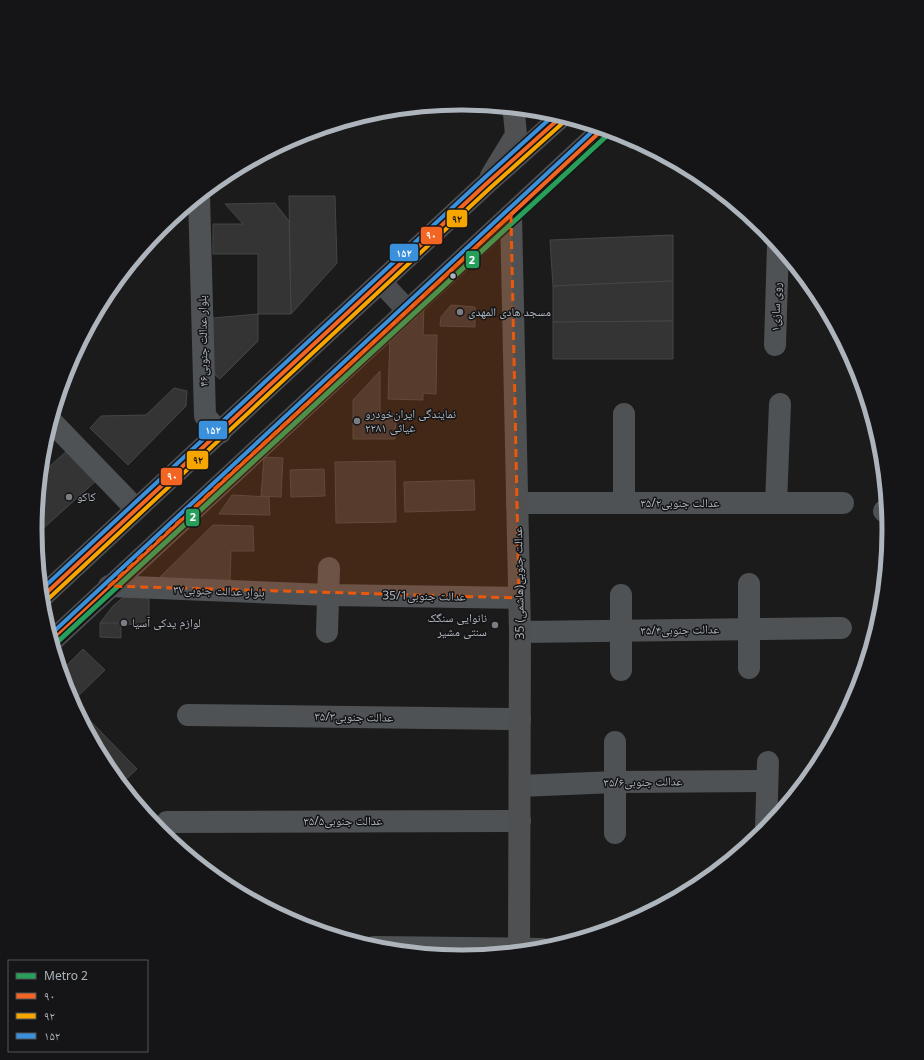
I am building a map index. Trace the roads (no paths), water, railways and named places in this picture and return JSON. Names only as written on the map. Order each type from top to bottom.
[{"type":"main road","points":[[47,592],[382,283],[485,185],[557,121]]},
{"type":"main road","points":[[56,637],[109,586],[599,133]]},
{"type":"main road","points":[[382,283],[408,311]]},
{"type":"street","points":[[485,185],[516,135],[514,114]]},
{"type":"street","name":"بلوار عدالت جنوبی۴۶","points":[[199,203],[205,416],[220,433]]},
{"type":"street","name":"35 عدالت جنوبی(هاشمی)","points":[[511,215],[520,632],[519,946]]},
{"type":"street","name":"روی سازی۱","points":[[775,345],[778,253]]},
{"type":"street","points":[[776,503],[780,404]]},
{"type":"street","points":[[624,414],[624,503]]},
{"type":"street","points":[[55,425],[136,509]]},
{"type":"street","name":"عدالت جنوبی۳۵/۲","points":[[518,503],[843,503]]},
{"type":"street","points":[[327,632],[329,568]]},
{"type":"street","points":[[749,584],[749,668]]},
{"type":"street","name":"بلوار عدالت جنوبی۳۷","points":[[109,586],[329,595]]},
{"type":"street","name":"35/1عدالت جنوبی","points":[[329,595],[519,598]]},
{"type":"street","points":[[621,595],[621,670]]},
{"type":"street","name":"عدالت جنوبی۳۵/۴","points":[[520,632],[841,628]]},
{"type":"street","name":"عدالت جنوبی۳۵/۳","points":[[188,715],[520,719]]},
{"type":"street","points":[[614,742],[615,833]]},
{"type":"street","name":"عدالت جنوبی۳۵/۶","points":[[520,786],[615,782],[767,772],[766,819]]},
{"type":"street","name":"عدالت جنوبی۳۵/۵","points":[[167,822],[520,821]]},
{"type":"street","points":[[426,948],[482,949]]},
{"type":"metro line","name":"2","points":[[57,642],[607,136]]},
{"type":"place","name":"مسجد هادی المهدی","points":[[460,312]]},
{"type":"place","name":"نمایندگی ایران‌خودرو غیاثی ۲۲۸۱","points":[[357,421]]},
{"type":"place","name":"کاکو","points":[[69,497]]},
{"type":"place","name":"لوازم یدکی آسیا","points":[[124,623]]},
{"type":"place","name":"نانوایی سنگک سنتی مشیر","points":[[495,625]]}]
